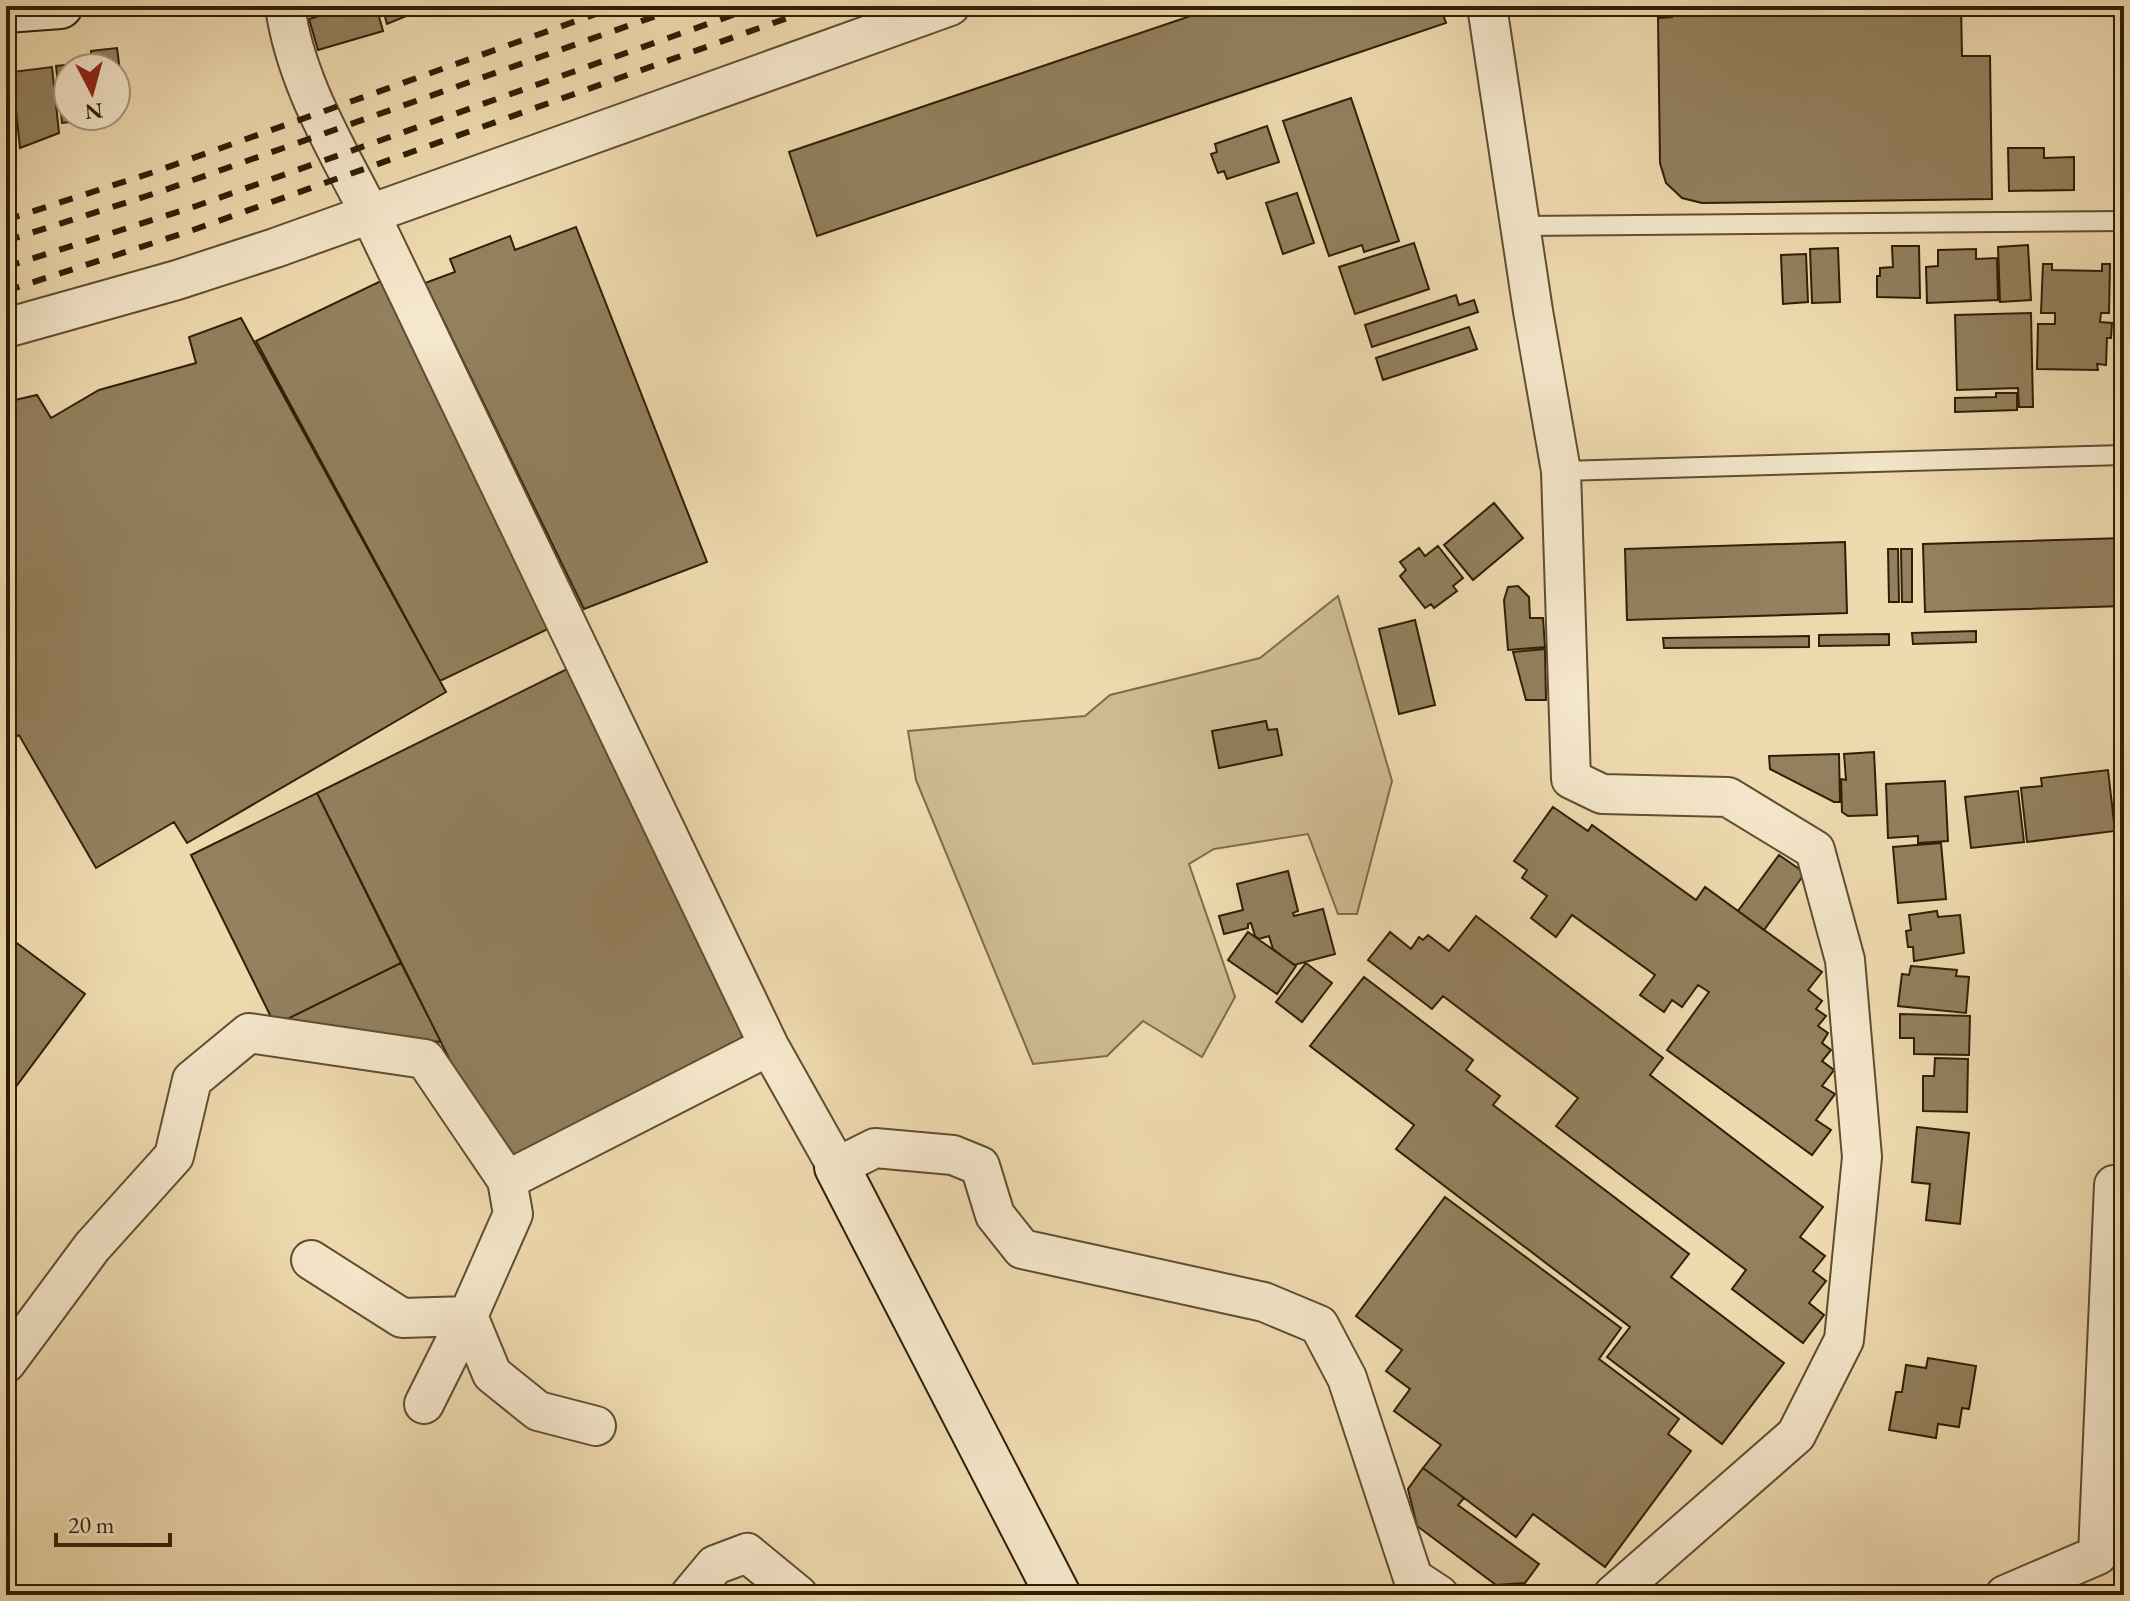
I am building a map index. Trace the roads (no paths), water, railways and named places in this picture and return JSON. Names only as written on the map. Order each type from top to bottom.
[{"type":"street","points":[[6,10],[60,6]]},
{"type":"street","points":[[285,6],[289,36],[306,88],[370,214],[769,1046],[837,1167],[1058,1595]]},
{"type":"street","points":[[6,328],[177,280],[950,6]]},
{"type":"street","points":[[1487,6],[1561,471],[1571,779],[1602,794],[1728,797],[1815,850],[1845,960],[1862,1157],[1844,1340],[1796,1435],[1613,1595]]},
{"type":"street","points":[[6,1363],[92,1247],[174,1156],[192,1080],[249,1033],[425,1059],[507,1180],[513,1214],[468,1316],[424,1404]]},
{"type":"street","points":[[507,1180],[769,1046]]},
{"type":"street","points":[[837,1167],[875,1148],[953,1155],[980,1166],[995,1215],[1022,1249],[1264,1302],[1319,1325],[1347,1378],[1413,1578],[1439,1595]]},
{"type":"street","points":[[2005,1595],[2098,1555],[2113,1464],[2114,1185],[2124,1184]]},
{"type":"street","points":[[311,1260],[402,1318],[468,1316]]},
{"type":"street","points":[[468,1316],[492,1374],[538,1411],[596,1426]]},
{"type":"street","points":[[690,1595],[715,1565],[747,1553],[798,1595]]},
{"type":"lane","points":[[1520,226],[2124,221]]},
{"type":"lane","points":[[1561,471],[2124,455]]},
{"type":"railway","points":[[6,220],[154,172],[618,6]]},
{"type":"railway","points":[[6,241],[162,191],[684,6]]},
{"type":"railway","points":[[6,267],[196,206],[758,6]]},
{"type":"railway","points":[[6,291],[193,230],[821,6]]}]
